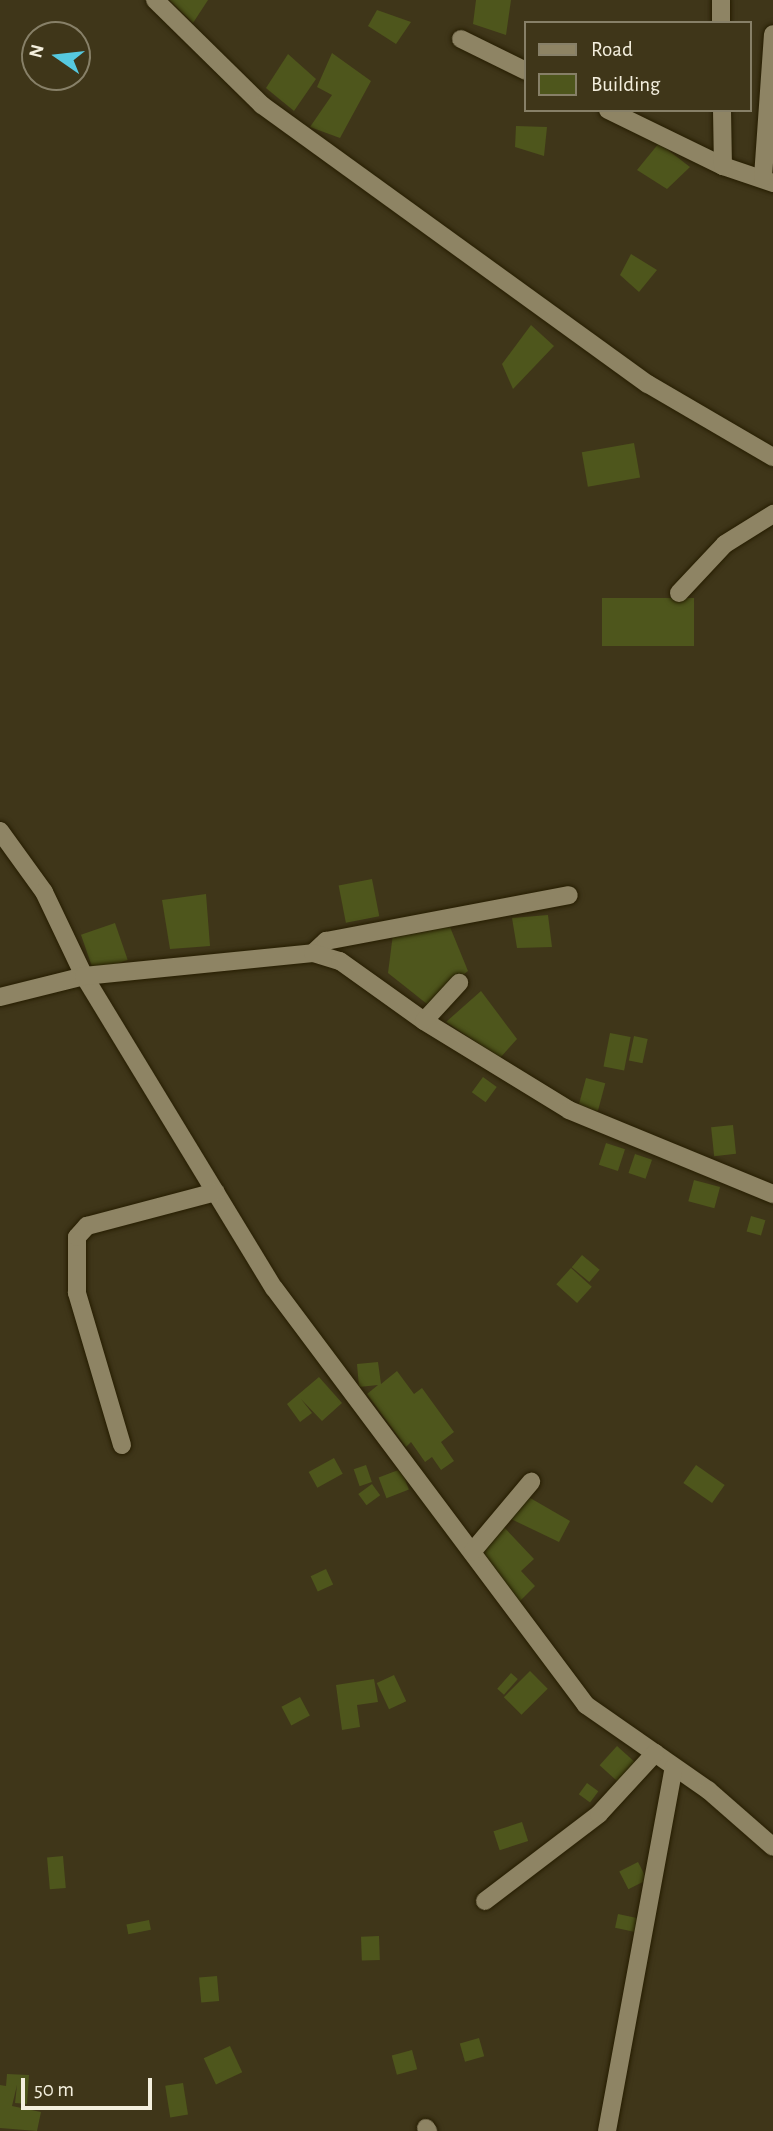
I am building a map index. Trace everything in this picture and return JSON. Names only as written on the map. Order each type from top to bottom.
[{"type":"street","points":[[155,0],[262,105],[648,384],[773,457]]},
{"type":"street","points":[[721,0],[721,21]]},
{"type":"street","points":[[612,112],[723,166],[768,180],[773,34]]},
{"type":"street","points":[[461,39],[524,70]]},
{"type":"street","points":[[722,112],[723,166]]},
{"type":"street","points":[[679,593],[725,544],[773,514]]},
{"type":"street","points":[[0,831],[44,892],[84,976],[274,1288],[586,1705],[674,1767],[773,1847]]},
{"type":"street","points":[[313,953],[326,941],[569,895]]},
{"type":"street","points":[[0,997],[84,976],[313,953],[340,961],[424,1021],[569,1110],[773,1194]]},
{"type":"street","points":[[424,1021],[459,983]]},
{"type":"street","points":[[121,1445],[77,1293],[76,1237],[87,1226],[216,1192]]},
{"type":"street","points":[[472,1552],[531,1482]]},
{"type":"street","points":[[485,1902],[599,1814],[654,1753]]},
{"type":"street","points":[[607,2131],[674,1767]]},
{"type":"building","points":[[169,0],[208,0],[193,23]]},
{"type":"building","points":[[476,0],[511,0],[506,35],[473,24]]},
{"type":"building","points":[[377,10],[411,22],[396,44],[368,26]]},
{"type":"building","points":[[332,53],[371,81],[340,138],[310,127],[332,95],[317,87]]},
{"type":"building","points":[[288,54],[316,79],[294,111],[266,88]]},
{"type":"building","points":[[516,126],[547,127],[544,156],[515,147]]},
{"type":"building","points":[[659,143],[690,167],[667,189],[637,170]]},
{"type":"building","points":[[631,254],[657,270],[639,292],[620,275]]},
{"type":"building","points":[[531,325],[554,346],[513,389],[502,364]]},
{"type":"building","points":[[634,443],[640,477],[588,487],[582,452]]},
{"type":"building","points":[[602,598],[694,598],[694,646],[602,646]]},
{"type":"building","points":[[372,879],[379,916],[346,923],[339,885]]},
{"type":"building","points":[[206,894],[210,946],[170,949],[162,900]]},
{"type":"building","points":[[548,915],[552,947],[517,948],[512,918]]},
{"type":"building","points":[[115,923],[128,960],[94,972],[81,935]]},
{"type":"building","points":[[450,927],[468,971],[427,1004],[388,973],[393,934]]},
{"type":"building","points":[[481,991],[517,1039],[500,1058],[446,1022]]},
{"type":"building","points":[[610,1033],[631,1037],[624,1070],[604,1066]]},
{"type":"building","points":[[634,1036],[648,1039],[642,1063],[629,1060]]},
{"type":"building","points":[[483,1077],[497,1087],[486,1102],[472,1092]]},
{"type":"building","points":[[586,1078],[605,1083],[598,1111],[578,1106]]},
{"type":"building","points":[[733,1125],[736,1154],[714,1156],[711,1127]]},
{"type":"building","points":[[606,1143],[625,1149],[618,1171],[599,1165]]},
{"type":"building","points":[[635,1154],[652,1160],[646,1179],[628,1173]]},
{"type":"building","points":[[694,1180],[720,1187],[714,1208],[688,1201]]},
{"type":"building","points":[[751,1216],[765,1220],[761,1236],[747,1231]]},
{"type":"building","points":[[582,1255],[600,1270],[589,1282],[572,1267]]},
{"type":"building","points":[[571,1268],[592,1287],[577,1303],[556,1284]]},
{"type":"building","points":[[378,1362],[381,1384],[397,1371],[414,1394],[422,1388],[454,1432],[441,1442],[454,1461],[441,1470],[432,1457],[425,1462],[411,1442],[406,1447],[367,1394],[378,1385],[359,1387],[357,1364]]},
{"type":"building","points":[[319,1377],[342,1403],[322,1421],[301,1399],[312,1413],[300,1422],[287,1404]]},
{"type":"building","points":[[334,1458],[343,1474],[317,1488],[309,1472]]},
{"type":"building","points":[[366,1465],[372,1482],[360,1486],[354,1469]]},
{"type":"building","points":[[696,1465],[725,1485],[712,1503],[683,1483]]},
{"type":"building","points":[[401,1469],[409,1490],[386,1498],[379,1478]]},
{"type":"building","points":[[372,1484],[380,1495],[366,1505],[358,1494]]},
{"type":"building","points":[[525,1495],[570,1521],[559,1542],[511,1519]]},
{"type":"building","points":[[502,1525],[534,1559],[521,1571],[535,1586],[519,1602],[473,1552]]},
{"type":"building","points":[[326,1569],[333,1584],[318,1592],[311,1576]]},
{"type":"building","points":[[530,1671],[548,1689],[522,1715],[504,1697]]},
{"type":"building","points":[[511,1673],[518,1679],[504,1695],[497,1689]]},
{"type":"building","points":[[394,1675],[406,1701],[389,1709],[377,1683]]},
{"type":"building","points":[[374,1679],[378,1702],[357,1705],[360,1727],[342,1730],[336,1685]]},
{"type":"building","points":[[300,1697],[310,1716],[291,1725],[281,1707]]},
{"type":"building","points":[[617,1746],[638,1765],[620,1784],[600,1765]]},
{"type":"building","points":[[587,1783],[598,1791],[590,1803],[579,1794]]},
{"type":"building","points":[[522,1822],[528,1841],[500,1850],[493,1831]]},
{"type":"building","points":[[63,1856],[66,1888],[50,1889],[47,1857]]},
{"type":"building","points":[[638,1862],[647,1880],[628,1889],[619,1872]]},
{"type":"building","points":[[618,1914],[641,1919],[639,1933],[615,1928]]},
{"type":"building","points":[[149,1920],[151,1930],[128,1934],[126,1924]]},
{"type":"building","points":[[379,1936],[380,1960],[362,1961],[361,1937]]},
{"type":"building","points":[[217,1976],[219,2001],[201,2002],[199,1978]]},
{"type":"building","points":[[479,2038],[484,2056],[465,2062],[460,2044]]},
{"type":"building","points":[[230,2046],[242,2072],[216,2085],[204,2058]]},
{"type":"building","points":[[412,2050],[417,2069],[397,2075],[392,2055]]},
{"type":"building","points":[[7,2074],[29,2075],[27,2104],[15,2103],[17,2085],[12,2106],[41,2112],[37,2131],[0,2128],[0,2085],[6,2086]]},
{"type":"building","points":[[183,2083],[188,2115],[170,2117],[165,2086]]}]
